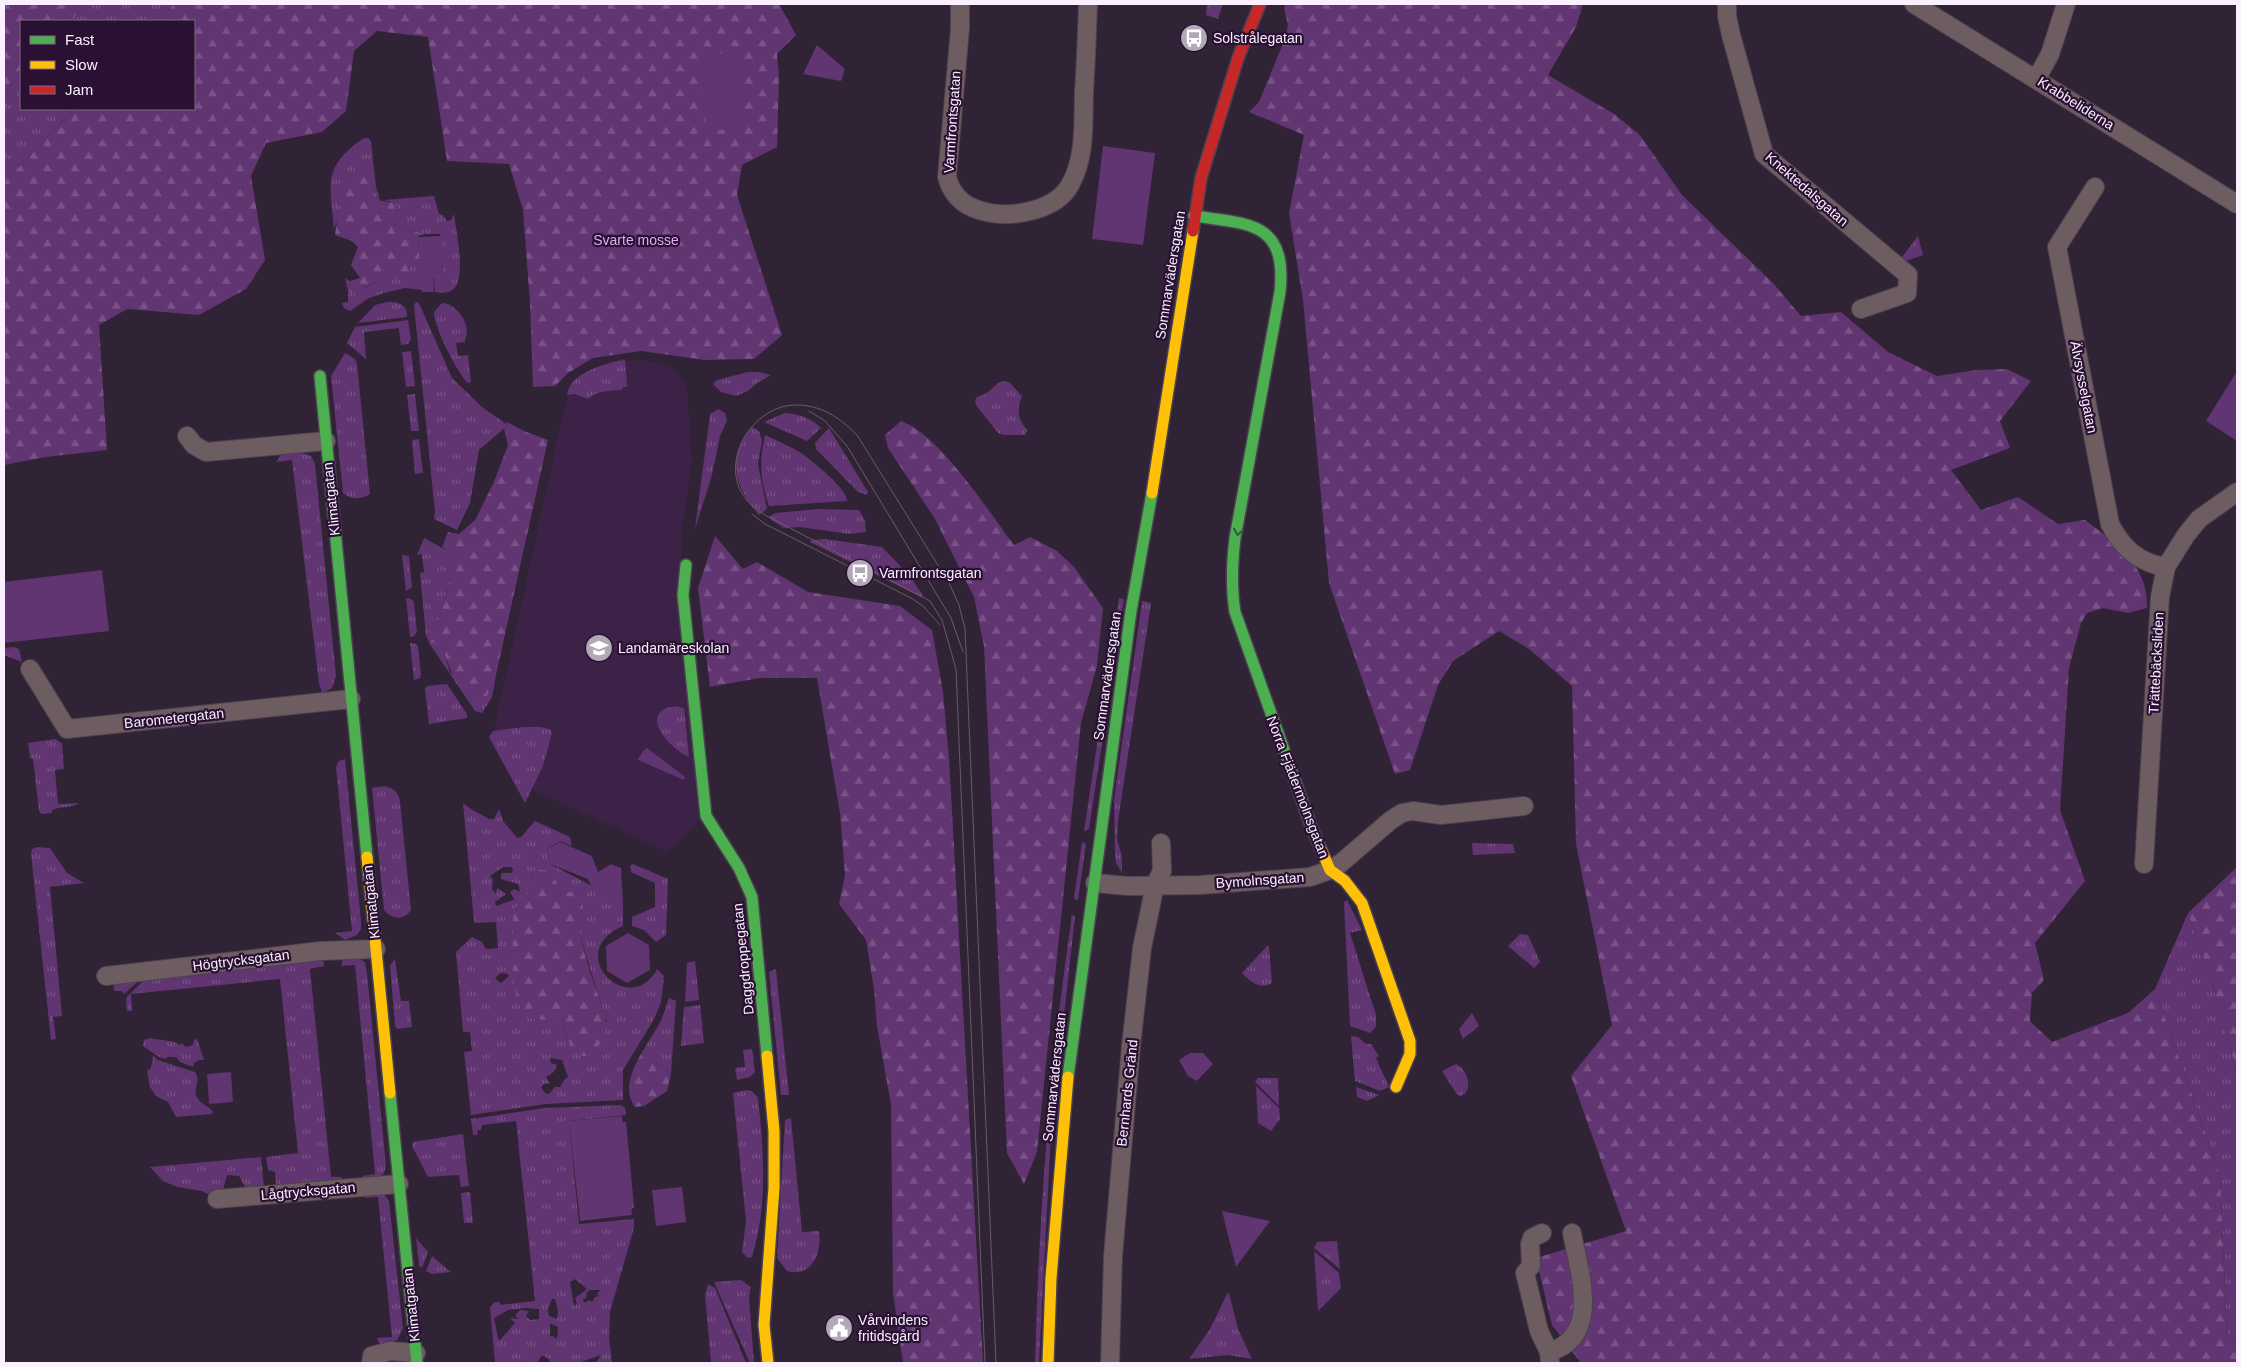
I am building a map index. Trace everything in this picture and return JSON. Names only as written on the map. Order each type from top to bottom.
[{"type":"street","name":"Varmfrontsgatan","points":[[960,4],[960,28],[947,177],[953,193],[962,203],[984,212],[1001,215],[1037,210],[1052,202],[1069,186],[1082,150],[1088,4]]},
{"type":"street","name":"Sommarvädersgatan","points":[[1048,1363],[1050,1278],[1067,1081],[1131,611],[1158,457],[1201,178],[1238,58],[1260,4]]},
{"type":"street","name":"Knektedalsgatan","points":[[1727,4],[1727,16],[1731,35],[1764,154],[1908,275],[1907,293],[1861,309]]},
{"type":"street","name":"Krabbeliderna","points":[[1914,4],[2037,78],[2237,204]]},
{"type":"street","points":[[2037,78],[2050,54],[2066,4]]},
{"type":"street","name":"Älvsysselgatan","points":[[2095,187],[2057,247],[2058,255],[2110,524],[2117,538],[2128,551],[2142,560],[2166,567]]},
{"type":"street","name":"Norra Fjädermolnsgatan","points":[[1194,216],[1260,228],[1272,238],[1280,257],[1278,296],[1230,588],[1235,612],[1311,826],[1330,870],[1345,881],[1362,903],[1410,1041],[1410,1054],[1396,1087]]},
{"type":"street","name":"Klimatgatan","points":[[320,376],[416,1358]]},
{"type":"street","points":[[187,436],[194,445],[206,452],[326,441]]},
{"type":"street","name":"Trättebäcksliden","points":[[2144,864],[2160,597],[2166,567],[2186,535],[2199,520],[2237,492]]},
{"type":"street","name":"Daggdroppegatan","points":[[686,565],[683,595],[706,816],[749,887],[753,906],[774,1131],[774,1188],[764,1325],[768,1363]]},
{"type":"street","name":"Barometergatan","points":[[30,669],[67,729],[351,699]]},
{"type":"street","name":"Bymolnsgatan","points":[[1155,885],[1200,885],[1310,877],[1330,870],[1341,863],[1391,820],[1402,813],[1413,811],[1441,815],[1524,806]]},
{"type":"street","points":[[1095,883],[1128,886],[1155,885],[1162,871],[1161,843]]},
{"type":"street","name":"Bernhards Gränd","points":[[1110,1363],[1113,1256],[1123,1133],[1142,948],[1155,885]]},
{"type":"street","name":"Högtrycksgatan","points":[[106,976],[320,951],[376,949]]},
{"type":"street","name":"Lågtrycksgatan","points":[[217,1198],[399,1184]]},
{"type":"street","points":[[1542,1233],[1532,1238],[1530,1244],[1531,1266],[1525,1273],[1539,1331],[1549,1358],[1569,1342],[1578,1329],[1583,1317],[1580,1276],[1572,1233]]},
{"type":"street","points":[[371,1363],[372,1356],[390,1351],[416,1358]]},
{"type":"shaded area","name":"Landamäreskolan","points":[[644,360],[672,368],[683,379],[687,390],[692,462],[681,535],[681,602],[699,822],[667,852],[529,788],[495,725],[565,404],[571,386],[623,361]]},
{"type":"green space","points":[[4,4],[87,4],[72,20],[20,20],[20,75],[4,93]]},
{"type":"green space","points":[[87,4],[174,4],[159,20],[72,20]]},
{"type":"green space","name":"Svarte mosse","points":[[174,4],[779,4],[796,35],[777,54],[779,75],[777,147],[742,165],[737,195],[782,335],[754,359],[705,360],[641,351],[593,358],[568,373],[555,386],[533,387],[530,303],[523,210],[509,164],[447,161],[428,37],[377,31],[354,51],[346,111],[322,132],[266,143],[251,176],[265,260],[246,289],[199,315],[127,309],[99,325],[107,450],[46,457],[4,465],[4,183],[73,110],[195,110],[195,20],[159,20]]},
{"type":"green space","points":[[1207,4],[1223,4],[1218,19],[1206,15]]},
{"type":"green space","points":[[1286,4],[1583,4],[1576,27],[1548,75],[1614,114],[1639,134],[1682,195],[1773,283],[1801,316],[1841,312],[1888,352],[1937,376],[1977,370],[2007,369],[2031,381],[2000,421],[2010,448],[1951,470],[1981,510],[2018,497],[2058,524],[2085,520],[2119,547],[2136,568],[2143,580],[2147,608],[2128,613],[2103,608],[2087,613],[2081,623],[2069,668],[2060,810],[2085,881],[2035,943],[2044,980],[2032,993],[2030,1021],[2052,1042],[2128,1013],[2155,989],[2220,1175],[2227,1339],[2237,1345],[2237,1363],[1581,1363],[1552,1325],[1536,1258],[1626,1231],[1571,1076],[1612,1025],[1576,844],[1572,686],[1529,649],[1499,631],[1453,661],[1438,685],[1410,770],[1395,774],[1329,583],[1303,300],[1289,213],[1304,135],[1249,112],[1259,102],[1282,46],[1288,26],[1284,7]]},
{"type":"green space","points":[[817,45],[845,69],[841,81],[803,74]]},
{"type":"green space","points":[[739,52],[745,128],[706,131],[701,55]]},
{"type":"green space","points":[[20,75],[20,110],[73,110],[4,183],[4,93]]},
{"type":"green space","points":[[364,138],[368,138],[371,141],[376,187],[380,201],[377,200],[374,187],[365,176],[359,182],[342,187],[338,219],[334,229],[331,188],[335,167],[350,148]]},
{"type":"green space","points":[[1103,146],[1155,153],[1143,245],[1092,239]]},
{"type":"green space","points":[[365,175],[374,187],[377,200],[394,203],[399,210],[394,214],[392,223],[402,229],[426,234],[418,236],[420,261],[410,261],[408,271],[405,274],[385,273],[380,281],[356,293],[348,291],[345,278],[350,281],[360,278],[351,265],[358,247],[352,241],[335,235],[342,186],[348,180],[359,182]]},
{"type":"green space","points":[[434,196],[439,214],[443,215],[447,221],[451,220],[454,214],[460,256],[459,278],[456,286],[451,291],[441,293],[435,292],[433,273],[443,272],[440,234],[426,234],[402,229],[391,222],[394,214],[399,210],[394,203],[384,200]]},
{"type":"green space","points":[[441,236],[443,272],[433,273],[434,292],[422,292],[418,237]]},
{"type":"green space","points":[[1918,236],[1923,255],[1906,261],[1902,257]]},
{"type":"green space","points":[[410,261],[420,261],[423,290],[405,288],[369,298],[350,311],[344,308],[342,303],[348,302],[348,291],[360,290],[380,281],[385,273],[408,271]]},
{"type":"green space","points":[[395,302],[402,305],[406,309],[407,317],[358,323],[375,305]]},
{"type":"green space","points":[[416,302],[419,303],[452,378],[483,408],[508,425],[479,450],[470,503],[457,530],[434,519],[435,512],[414,305]]},
{"type":"green space","points":[[442,303],[451,306],[459,312],[465,322],[467,331],[465,342],[456,343],[458,356],[468,355],[471,382],[468,383],[458,370],[446,349],[437,327],[434,312]]},
{"type":"green space","points":[[408,320],[411,340],[408,344],[401,345],[399,328],[364,332],[366,359],[347,343],[355,327]]},
{"type":"green space","points":[[411,351],[415,386],[406,387],[402,352]]},
{"type":"green space","points":[[345,353],[355,359],[357,364],[370,494],[360,498],[349,497],[343,493],[331,376]]},
{"type":"green space","points":[[625,359],[627,387],[623,387],[622,390],[599,392],[588,399],[575,394],[567,395],[575,380],[582,374],[600,366]]},
{"type":"green space","points":[[2237,371],[2237,441],[2206,421]]},
{"type":"green space","points":[[748,372],[771,375],[748,391],[736,396],[721,392],[713,384],[717,380]]},
{"type":"green space","points":[[1003,381],[1009,382],[1022,396],[1019,413],[1021,421],[1027,430],[1025,435],[1003,435],[998,433],[976,405],[975,400],[977,397]]},
{"type":"green space","points":[[415,394],[419,431],[411,431],[407,395]]},
{"type":"green space","points":[[718,409],[725,413],[727,420],[720,436],[712,475],[695,529],[710,414]]},
{"type":"green space","points":[[785,413],[804,417],[821,428],[807,441],[764,422]]},
{"type":"green space","points":[[505,421],[548,440],[496,675],[485,701],[480,705],[474,703],[462,691],[449,667],[444,652],[438,650],[437,642],[430,643],[426,636],[438,622],[449,583],[452,554],[442,547],[448,532],[459,534],[475,520],[493,484],[508,445],[504,429],[508,425]]},
{"type":"green space","points":[[901,421],[916,429],[947,457],[1014,545],[1030,537],[1057,551],[1074,567],[1103,608],[1097,666],[1081,723],[1037,1152],[1024,1184],[1007,1153],[984,646],[974,597],[935,519],[888,448],[885,435]]},
{"type":"green space","points":[[752,427],[759,431],[762,441],[758,464],[767,509],[759,515],[744,493],[736,472],[739,450],[744,438]]},
{"type":"green space","points":[[829,428],[868,492],[867,495],[858,492],[816,449],[815,443]]},
{"type":"green space","points":[[765,435],[798,451],[810,460],[835,482],[846,496],[847,501],[769,506],[761,470]]},
{"type":"green space","points":[[419,439],[423,473],[415,474],[412,440]]},
{"type":"green space","points":[[299,452],[311,456],[315,464],[336,676],[332,688],[322,693],[319,683],[292,460],[276,462],[281,455]]},
{"type":"green space","points":[[819,509],[859,510],[865,521],[866,532],[850,534],[800,527],[784,528],[769,517],[775,513]]},
{"type":"green space","points":[[715,536],[743,569],[757,562],[808,592],[900,606],[932,630],[943,692],[949,758],[983,1363],[903,1363],[893,1293],[891,1105],[877,1026],[874,989],[866,940],[839,904],[845,875],[840,813],[817,678],[759,678],[710,687],[698,588]]},
{"type":"green space","points":[[424,538],[453,554],[449,583],[438,622],[426,636],[420,573],[424,572],[422,554],[417,555]]},
{"type":"green space","points":[[825,539],[882,547],[910,576],[923,596],[921,597],[810,542],[811,540]]},
{"type":"green space","points":[[402,555],[409,556],[412,587],[406,591]]},
{"type":"green space","points":[[102,570],[109,631],[4,643],[4,582]]},
{"type":"green space","points":[[406,598],[414,602],[417,632],[413,637],[410,637]]},
{"type":"green space","points":[[1119,598],[1124,599],[1089,829],[1084,831]]},
{"type":"green space","points":[[1142,601],[1151,603],[1118,821],[1117,839],[1122,857],[1122,873],[1116,863],[1115,854],[1114,800]]},
{"type":"green space","points":[[427,640],[430,643],[437,641],[444,652],[450,672],[485,701],[496,675],[492,697],[482,713],[475,711]]},
{"type":"green space","points":[[410,643],[418,646],[421,674],[420,678],[414,680]]},
{"type":"green space","points":[[14,647],[19,649],[22,662],[4,655],[4,648]]},
{"type":"green space","points":[[447,684],[467,714],[467,718],[429,724],[425,689],[427,686]]},
{"type":"green space","points":[[675,706],[684,708],[689,757],[681,753],[666,739],[657,723],[658,715],[664,710]]},
{"type":"green space","points":[[541,727],[551,730],[552,733],[543,766],[525,803],[489,737],[493,731]]},
{"type":"green space","points":[[55,739],[62,743],[64,769],[55,770],[58,804],[79,803],[74,806],[52,810],[52,813],[42,814],[39,811],[33,759],[30,758],[28,743]]},
{"type":"green space","points":[[647,748],[685,777],[684,780],[638,760]]},
{"type":"green space","points":[[345,759],[361,929],[357,935],[345,940],[335,933],[352,931],[336,767],[339,761]]},
{"type":"green space","points":[[385,786],[395,791],[400,801],[411,910],[405,916],[398,918],[384,910],[372,788]]},
{"type":"green space","points":[[463,803],[489,819],[494,819],[499,809],[503,821],[517,838],[521,837],[535,821],[570,837],[572,846],[560,841],[547,849],[550,864],[623,902],[623,926],[606,938],[598,951],[600,965],[607,977],[618,985],[632,988],[646,983],[657,969],[664,976],[661,1003],[653,1021],[623,1070],[623,1100],[546,1104],[471,1115],[464,1052],[472,1051],[470,1032],[463,1032],[456,952],[472,937],[482,942],[486,949],[498,948],[496,922],[475,923]],"holes":[[[503,867],[512,867],[511,873],[501,873],[501,879],[518,884],[520,892],[514,889],[510,892],[513,900],[496,906],[495,902],[506,894],[497,888],[495,893],[492,889],[493,880],[490,876]],[[531,873],[566,893],[583,911],[580,931],[607,1022],[569,1045],[562,1021],[531,1018],[518,907],[532,890]],[[501,973],[509,976],[501,983],[495,978]],[[550,1058],[562,1060],[568,1077],[560,1087],[555,1087],[549,1094],[545,1093],[541,1087],[544,1084],[550,1083],[546,1078],[555,1071],[557,1065],[551,1063]]]},
{"type":"green space","points":[[560,842],[592,856],[598,872],[611,864],[621,868],[623,902],[593,889],[588,879],[550,864],[547,849]]},
{"type":"green space","points":[[1082,842],[1086,844],[1078,900],[1074,899]]},
{"type":"green space","points":[[1472,843],[1513,844],[1515,853],[1473,855]]},
{"type":"green space","points":[[37,847],[50,848],[67,873],[84,883],[50,887],[62,1016],[53,1017],[56,1039],[51,1040],[31,854],[32,849]]},
{"type":"green space","points":[[633,864],[668,879],[666,935],[656,942],[644,930],[632,926],[632,917],[655,907],[655,883],[631,872],[630,866]]},
{"type":"green space","points":[[2237,867],[2237,1075],[2222,1013],[2188,913]]},
{"type":"green space","points":[[536,870],[546,870],[553,873],[558,887],[566,893],[578,890],[581,896],[583,909],[582,942],[606,1022],[604,1036],[600,1043],[591,1054],[585,1056],[579,1055],[571,1047],[562,1021],[541,1020],[529,1016],[522,1009],[515,988],[513,976],[513,913],[532,890],[531,873]]},
{"type":"green space","points":[[1347,900],[1362,930],[1350,933],[1376,1015],[1376,1027],[1370,1033],[1350,1026],[1344,902]]},
{"type":"green space","points":[[2188,913],[2222,1013],[2237,1075],[2237,1345],[2227,1339],[2220,1175],[2155,989]]},
{"type":"green space","points":[[1072,915],[1075,916],[1051,1133],[1039,1363],[1035,1363],[1039,1251],[1047,1139],[1064,971]]},
{"type":"green space","points":[[628,933],[649,945],[650,970],[627,983],[607,971],[606,946]]},
{"type":"green space","points":[[1520,934],[1528,935],[1540,962],[1534,968],[1508,946]]},
{"type":"green space","points":[[1269,946],[1272,983],[1264,986],[1252,982],[1242,973]]},
{"type":"green space","points":[[354,956],[365,962],[367,974],[386,1165],[384,1173],[378,1178],[363,1179],[362,1176],[375,1174],[355,965],[341,966],[343,958]]},
{"type":"green space","points":[[321,959],[324,962],[324,966],[310,969],[331,1177],[342,1177],[341,1182],[276,1186],[275,1172],[268,1170],[266,1157],[298,1153],[280,979],[131,994],[132,1011],[127,1011],[126,998],[148,976]]},
{"type":"green space","points":[[395,959],[401,1001],[409,1001],[412,1027],[397,1029],[395,1026],[390,965]]},
{"type":"green space","points":[[695,961],[699,1000],[685,1002],[687,963]]},
{"type":"green space","points":[[776,969],[789,1095],[781,1095],[769,972]]},
{"type":"green space","points":[[124,977],[142,978],[124,994],[122,991],[114,991],[114,984]]},
{"type":"green space","points":[[669,998],[676,1001],[671,1074],[642,1052],[661,1021]]},
{"type":"green space","points":[[700,1005],[704,1043],[681,1046],[684,1007]]},
{"type":"green space","points":[[1472,1013],[1479,1026],[1463,1039],[1459,1029]]},
{"type":"green space","points":[[1351,1036],[1358,1037],[1366,1044],[1371,1044],[1379,1056],[1376,1058],[1389,1087],[1380,1091],[1355,1081]]},
{"type":"green space","points":[[151,1038],[180,1045],[182,1043],[186,1047],[193,1045],[194,1040],[197,1039],[204,1060],[194,1063],[193,1067],[180,1062],[176,1057],[167,1057],[166,1059],[159,1057],[143,1046],[144,1040]]},
{"type":"green space","points":[[752,1049],[755,1072],[750,1077],[737,1080],[735,1068],[745,1067],[743,1050]]},
{"type":"green space","points":[[642,1052],[671,1074],[667,1091],[644,1106],[635,1107],[629,1093],[629,1086],[632,1072]]},
{"type":"green space","points":[[1190,1053],[1203,1053],[1213,1064],[1197,1081],[1188,1076],[1179,1060]]},
{"type":"green space","points":[[153,1056],[158,1060],[195,1072],[197,1075],[196,1095],[199,1101],[213,1112],[212,1114],[176,1117],[168,1102],[156,1096],[150,1087],[147,1071],[151,1068]]},
{"type":"green space","points":[[1456,1064],[1463,1070],[1468,1080],[1465,1094],[1460,1096],[1442,1071]]},
{"type":"green space","points":[[231,1072],[233,1102],[209,1104],[207,1074]]},
{"type":"green space","points":[[1258,1078],[1278,1078],[1279,1106],[1255,1082]]},
{"type":"green space","points":[[1256,1086],[1279,1108],[1280,1119],[1271,1131],[1258,1123]]},
{"type":"green space","points":[[1356,1087],[1379,1095],[1367,1101],[1357,1097]]},
{"type":"green space","points":[[746,1090],[752,1091],[758,1098],[763,1158],[761,1217],[752,1257],[748,1258],[742,1252],[746,1221],[733,1093]]},
{"type":"green space","points":[[621,1105],[625,1108],[626,1115],[569,1121],[579,1224],[634,1219],[634,1228],[610,1312],[609,1339],[612,1363],[596,1363],[601,1355],[578,1363],[550,1363],[549,1359],[542,1355],[537,1363],[525,1363],[523,1361],[521,1363],[495,1363],[490,1307],[495,1302],[500,1302],[500,1305],[535,1301],[516,1121],[482,1125],[477,1135],[473,1135],[471,1119],[545,1108]],"holes":[[[575,1279],[587,1289],[575,1298],[577,1304],[574,1306],[570,1282]],[[590,1290],[600,1290],[597,1294],[599,1296],[595,1297],[592,1302],[589,1300],[584,1303],[583,1299],[586,1298],[587,1292]],[[552,1299],[555,1299],[558,1311],[557,1319],[549,1316],[548,1309]],[[539,1309],[539,1319],[530,1320],[526,1316],[529,1311],[520,1310],[516,1314],[516,1317],[520,1319],[510,1318],[515,1323],[500,1340],[494,1318],[508,1310]],[[550,1323],[558,1327],[557,1339],[552,1336],[550,1337]]]},
{"type":"green space","points":[[622,1116],[632,1215],[580,1221],[569,1121]]},
{"type":"green space","points":[[791,1118],[802,1232],[819,1231],[820,1239],[814,1262],[803,1271],[796,1272],[787,1271],[777,1258],[785,1120]]},
{"type":"green space","points":[[622,1122],[626,1122],[634,1207],[631,1210]]},
{"type":"green space","points":[[463,1134],[469,1186],[461,1187],[459,1175],[428,1177],[412,1146],[413,1142]]},
{"type":"green space","points":[[261,1157],[264,1188],[246,1188],[239,1176],[227,1175],[223,1190],[210,1195],[202,1191],[177,1187],[163,1181],[150,1167]]},
{"type":"green space","points":[[682,1187],[686,1222],[656,1226],[652,1190]]},
{"type":"green space","points":[[470,1192],[473,1223],[464,1223],[461,1193]]},
{"type":"green space","points":[[384,1194],[389,1201],[403,1328],[397,1340],[390,1343],[379,1343],[377,1338],[392,1337],[378,1197],[365,1198],[366,1195]]},
{"type":"green space","points":[[1222,1211],[1270,1221],[1236,1267]]},
{"type":"green space","points":[[416,1238],[428,1252],[422,1268],[419,1266]]},
{"type":"green space","points":[[1337,1241],[1340,1269],[1314,1248],[1317,1242]]},
{"type":"green space","points":[[1314,1251],[1339,1273],[1341,1288],[1318,1311]]},
{"type":"green space","points":[[432,1256],[451,1272],[432,1274],[426,1271]]},
{"type":"green space","points":[[741,1280],[751,1287],[749,1297],[754,1363],[750,1363],[714,1282]]},
{"type":"green space","points":[[708,1284],[715,1288],[746,1363],[711,1363],[705,1294]]},
{"type":"green space","points":[[1229,1293],[1238,1329],[1252,1359],[1228,1355],[1189,1359],[1210,1329]]},
{"type":"tram line","points":[[985,1363],[956,669],[942,620],[930,601],[765,515],[745,498],[738,483],[736,468],[738,452],[744,438],[754,425],[766,414],[780,407],[796,405],[814,407],[837,418],[857,435],[949,583],[959,605],[965,629],[996,1363]]},
{"type":"tram line","points":[[809,411],[825,421],[847,446],[951,618],[963,652]]},
{"type":"tram line","points":[[752,514],[765,524],[911,598],[923,606],[940,625]]},
{"type":"traffic: fast","points":[[1194,216],[1232,221],[1261,231],[1271,239],[1277,252],[1281,269],[1280,292],[1235,538],[1233,593],[1235,612],[1311,826]]},
{"type":"traffic: fast","points":[[320,376],[367,857]]},
{"type":"traffic: fast","points":[[1068,1077],[1131,611],[1152,493]]},
{"type":"traffic: fast","points":[[686,565],[683,595],[706,816],[739,868],[752,897],[767,1056]]},
{"type":"traffic: fast","points":[[390,1093],[417,1363]]},
{"type":"traffic: slow","points":[[1152,493],[1193,231]]},
{"type":"traffic: slow","points":[[1311,826],[1330,870],[1345,881],[1362,903],[1410,1041],[1410,1054],[1396,1087]]},
{"type":"traffic: slow","points":[[367,857],[390,1093]]},
{"type":"traffic: slow","points":[[767,1056],[774,1131],[774,1188],[764,1325],[768,1363]]},
{"type":"traffic: slow","points":[[1048,1363],[1051,1278],[1068,1077]]},
{"type":"traffic: jam","points":[[1193,231],[1201,178],[1238,58],[1260,4]]},
{"type":"place","name":"Solstrålegatan","points":[[1194,38]]},
{"type":"place","name":"Varmfrontsgatan","points":[[860,573]]},
{"type":"place","name":"Landamäreskolan","points":[[599,648]]},
{"type":"place","name":"Vårvindens fritidsgård","points":[[839,1328]]}]
